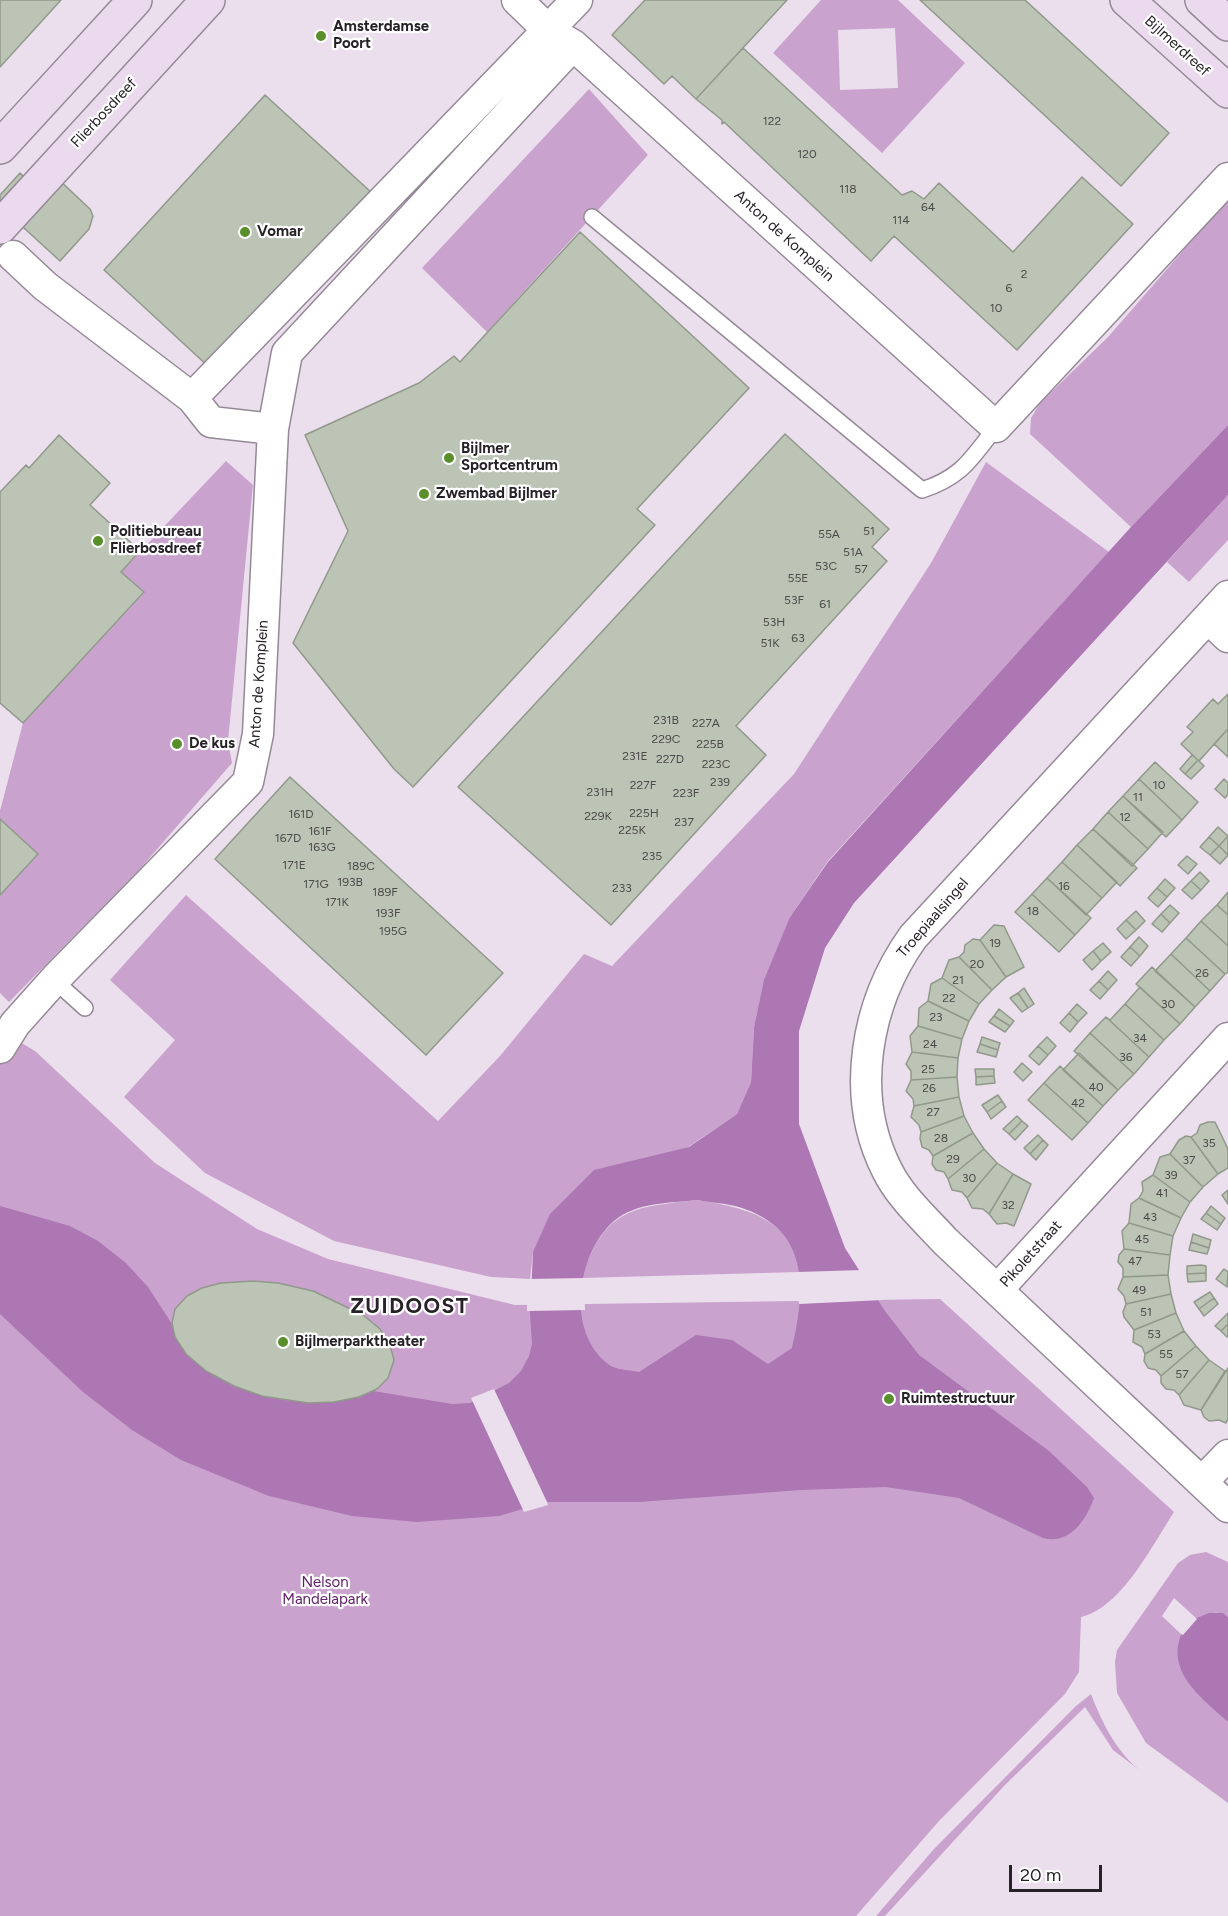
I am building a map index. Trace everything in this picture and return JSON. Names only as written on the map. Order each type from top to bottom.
[{"type":"street","points":[[0,147],[135,0]]},
{"type":"street","name":"Flierbosdreef","points":[[0,227],[208,0]]},
{"type":"street","name":"Anton de Komplein","points":[[517,0],[996,427]]},
{"type":"street","name":"Anton de Komplein","points":[[8,1036],[54,980],[248,782],[258,734],[273,429],[287,353],[561,38],[577,0]]},
{"type":"street","name":"Bijlmerdreef","points":[[1127,0],[1228,91]]},
{"type":"street","points":[[1202,0],[1228,24]]},
{"type":"street","name":"Anton de Komplein","points":[[192,398],[561,38]]},
{"type":"street","points":[[996,427],[1228,178]]},
{"type":"street","points":[[13,256],[45,286],[192,398],[211,422],[273,429]]},
{"type":"street","name":"Troepiaalsingel","points":[[998,1289],[915,1209],[887,1171],[872,1126],[866,1095],[871,1027],[882,993],[894,964],[913,937],[1218,627],[1228,596]]},
{"type":"street","name":"Pikoletstraat","points":[[1202,1482],[998,1289],[1228,1038]]},
{"type":"street","points":[[1228,1455],[1202,1482],[1228,1507]]},
{"type":"lane","points":[[592,217],[922,490],[945,482],[966,466],[996,427]]},
{"type":"lane","points":[[54,980],[85,1008]]},
{"type":"green space","points":[[821,0],[898,0],[965,63],[882,153],[773,53]],"holes":[[[895,28],[898,88],[840,90],[838,30]]]},
{"type":"green space","points":[[589,89],[648,155],[487,332],[422,268]]},
{"type":"green space","points":[[1228,199],[1228,425],[1131,527],[1030,434],[1031,418],[1040,403],[1108,337]]},
{"type":"green space","points":[[226,461],[253,485],[228,741],[232,763],[139,870],[9,1002],[0,993],[0,811],[23,723],[144,593],[121,572]]},
{"type":"green space","points":[[986,462],[1109,552],[828,861],[790,917],[754,1028],[751,1082],[737,1114],[533,1252],[530,1279],[491,1277],[334,1241],[205,1173],[124,1097],[175,1040],[110,980],[186,895],[438,1121],[500,1056],[584,954],[612,966],[794,774],[931,563]]},
{"type":"green space","points":[[1228,495],[1228,540],[1189,582],[1167,562]]},
{"type":"green space","name":"Nelson Mandelapark","points":[[0,1030],[35,1051],[155,1163],[257,1229],[328,1259],[515,1305],[940,1299],[1174,1512],[1122,1589],[1096,1611],[1081,1617],[1079,1672],[1065,1694],[939,1821],[856,1916],[0,1916]]},
{"type":"green space","points":[[698,1200],[749,1212],[776,1227],[787,1239],[795,1253],[800,1272],[581,1278],[600,1238],[623,1216],[655,1205]]},
{"type":"green space","points":[[1206,1552],[1228,1562],[1228,1617],[1216,1613],[1196,1618],[1174,1598],[1162,1616],[1181,1634],[1178,1647],[1179,1659],[1191,1683],[1228,1722],[1228,1803],[1146,1743],[1117,1693],[1115,1662],[1117,1650],[1178,1563],[1190,1555]]},
{"type":"green space","points":[[1091,1694],[1111,1737],[1125,1756],[1142,1772],[1113,1750],[1085,1707],[1005,1785],[885,1916],[876,1916],[934,1849],[1076,1706]]},
{"type":"shaded area","points":[[1228,425],[1228,495],[854,903],[825,948],[799,1031],[799,1124],[845,1248],[885,1311],[919,1355],[1049,1451],[1087,1487],[1094,1498],[1086,1515],[1076,1529],[1069,1534],[1061,1538],[1043,1538],[959,1498],[886,1487],[801,1490],[639,1502],[547,1502],[499,1516],[417,1522],[352,1516],[269,1496],[181,1460],[132,1430],[83,1392],[0,1314],[0,1206],[70,1226],[98,1241],[126,1263],[148,1287],[172,1324],[175,1337],[186,1354],[212,1375],[241,1389],[270,1398],[308,1403],[341,1401],[373,1391],[452,1404],[470,1403],[509,1383],[521,1371],[532,1344],[530,1314],[533,1252],[550,1214],[594,1170],[689,1147],[737,1114],[751,1082],[754,1028],[764,980],[790,917],[828,862],[1131,527]],"holes":[[[698,1200],[739,1207],[762,1217],[779,1230],[791,1246],[800,1283],[800,1304],[792,1348],[768,1364],[732,1340],[696,1335],[639,1372],[611,1366],[595,1350],[586,1333],[581,1313],[584,1272],[591,1253],[601,1235],[614,1221],[633,1210],[665,1203]]]},
{"type":"shaded area","points":[[1209,1613],[1223,1613],[1228,1617],[1228,1722],[1189,1684],[1178,1661],[1181,1634],[1183,1635],[1196,1618]]},
{"type":"pier","points":[[862,1270],[883,1300],[799,1304],[797,1272]]},
{"type":"pier","points":[[584,1278],[585,1310],[527,1311],[527,1279]]},
{"type":"pier","points":[[494,1389],[548,1505],[524,1512],[471,1398]]},
{"type":"building","points":[[0,0],[61,0],[0,67]]},
{"type":"building","points":[[645,0],[787,0],[696,99],[672,76],[664,84],[612,35]]},
{"type":"building","points":[[920,0],[1025,0],[1169,133],[1121,186]]},
{"type":"building","points":[[743,48],[902,195],[912,191],[924,199],[939,183],[1013,252],[1082,177],[1133,224],[1017,350],[894,236],[871,261],[724,122],[722,124],[722,120],[696,99]]},
{"type":"building","points":[[265,95],[372,193],[210,368],[104,270]]},
{"type":"building","points":[[20,173],[26,179],[57,178],[90,209],[93,216],[89,229],[60,261],[0,206],[0,195]]},
{"type":"building","name":"Bijlmer Sportcentrum","points":[[580,232],[749,388],[637,509],[655,525],[413,787],[394,769],[293,643],[348,531],[305,435],[419,383],[454,356],[460,362]]},
{"type":"building","points":[[785,434],[889,529],[872,547],[887,561],[736,726],[766,755],[611,925],[458,787]]},
{"type":"building","points":[[59,435],[110,483],[90,505],[140,551],[121,572],[144,592],[23,723],[0,703],[0,492],[26,465],[29,468]]},
{"type":"building","points":[[1228,694],[1228,729],[1199,761],[1181,744],[1193,732],[1187,727],[1213,699],[1218,704]]},
{"type":"building","points":[[1228,729],[1228,757],[1214,744]]},
{"type":"building","points":[[1192,755],[1198,760],[1185,774],[1180,769]]},
{"type":"building","points":[[1198,760],[1204,766],[1191,779],[1185,774]]},
{"type":"building","points":[[1155,762],[1198,802],[1182,820],[1139,779]]},
{"type":"building","points":[[290,777],[503,973],[426,1055],[215,859]]},
{"type":"building","points":[[1139,779],[1182,820],[1166,837],[1123,796]]},
{"type":"building","points":[[1224,779],[1228,783],[1228,794],[1225,798],[1215,789]]},
{"type":"building","points":[[1123,796],[1163,832],[1148,849],[1108,812]]},
{"type":"building","points":[[1108,812],[1148,849],[1132,866],[1093,829]]},
{"type":"building","points":[[0,819],[38,854],[0,895]]},
{"type":"building","points":[[1218,827],[1228,836],[1219,846],[1209,837]]},
{"type":"building","points":[[1093,829],[1137,868],[1120,886],[1077,845]]},
{"type":"building","points":[[1228,836],[1228,855],[1219,846]]},
{"type":"building","points":[[1209,837],[1219,846],[1210,855],[1200,847]]},
{"type":"building","points":[[1077,845],[1117,882],[1102,898],[1062,862]]},
{"type":"building","points":[[1219,846],[1228,855],[1220,864],[1210,855]]},
{"type":"building","points":[[1187,856],[1197,864],[1188,874],[1178,865]]},
{"type":"building","points":[[1062,862],[1102,898],[1086,915],[1047,878]]},
{"type":"building","points":[[1200,872],[1209,881],[1201,890],[1191,881]]},
{"type":"building","points":[[1047,878],[1091,918],[1075,935],[1032,894]]},
{"type":"building","points":[[1165,879],[1175,888],[1167,897],[1157,888]]},
{"type":"building","points":[[1191,881],[1201,890],[1192,899],[1182,890]]},
{"type":"building","points":[[1157,888],[1167,897],[1158,907],[1148,898]]},
{"type":"building","points":[[1228,892],[1228,915],[1217,905]]},
{"type":"building","points":[[1032,894],[1075,935],[1059,952],[1015,912]]},
{"type":"building","points":[[1170,905],[1179,913],[1170,923],[1161,914]]},
{"type":"building","points":[[1217,905],[1228,915],[1228,946],[1201,921]]},
{"type":"building","points":[[1136,911],[1145,921],[1136,930],[1126,920]]},
{"type":"building","points":[[1161,914],[1170,923],[1162,932],[1152,924]]},
{"type":"building","points":[[1126,920],[1136,930],[1126,939],[1117,929]]},
{"type":"building","points":[[1201,921],[1228,946],[1228,972],[1225,974],[1186,938]]},
{"type":"building","points":[[994,925],[1004,926],[1024,967],[1006,977],[980,940]]},
{"type":"building","points":[[1139,937],[1148,946],[1140,956],[1130,947]]},
{"type":"building","points":[[1186,938],[1225,974],[1210,991],[1171,954]]},
{"type":"building","points":[[973,939],[980,940],[1006,977],[992,990],[959,957],[964,952],[965,945]]},
{"type":"building","points":[[1103,943],[1111,952],[1101,961],[1093,951]]},
{"type":"building","points":[[1130,947],[1140,956],[1131,966],[1121,957]]},
{"type":"building","points":[[1093,951],[1101,961],[1092,970],[1083,960]]},
{"type":"building","points":[[1171,954],[1210,991],[1195,1007],[1155,971]]},
{"type":"building","points":[[959,957],[992,990],[979,1004],[942,978],[949,960]]},
{"type":"building","points":[[1152,967],[1195,1007],[1180,1024],[1136,984]]},
{"type":"building","points":[[1108,971],[1117,980],[1108,990],[1099,981]]},
{"type":"building","points":[[942,978],[979,1004],[969,1021],[928,1001],[931,984]]},
{"type":"building","points":[[1099,981],[1108,990],[1100,999],[1090,990]]},
{"type":"building","points":[[1140,987],[1180,1024],[1164,1040],[1125,1004]]},
{"type":"building","points":[[1024,988],[1034,1004],[1028,1008],[1018,993]]},
{"type":"building","points":[[1018,993],[1028,1008],[1022,1012],[1010,998]]},
{"type":"building","points":[[928,1001],[969,1021],[962,1039],[918,1026],[919,1008]]},
{"type":"building","points":[[1077,1004],[1087,1013],[1078,1022],[1069,1013]]},
{"type":"building","points":[[1125,1004],[1164,1040],[1149,1057],[1106,1017],[1110,1020]]},
{"type":"building","points":[[999,1009],[1014,1021],[1010,1026],[994,1016]]},
{"type":"building","points":[[1069,1013],[1078,1022],[1070,1032],[1060,1023]]},
{"type":"building","points":[[994,1016],[1010,1026],[1005,1032],[989,1022]]},
{"type":"building","points":[[1106,1017],[1149,1057],[1134,1074],[1090,1033]]},
{"type":"building","points":[[918,1026],[962,1039],[958,1058],[912,1052],[910,1036]]},
{"type":"building","points":[[1090,1033],[1134,1074],[1118,1090],[1074,1051]]},
{"type":"building","points":[[982,1037],[1000,1043],[998,1050],[980,1044]]},
{"type":"building","points":[[1047,1037],[1056,1046],[1048,1055],[1038,1046]]},
{"type":"building","points":[[980,1044],[998,1050],[996,1057],[977,1052]]},
{"type":"building","points":[[1038,1046],[1048,1055],[1039,1065],[1029,1056]]},
{"type":"building","points":[[912,1052],[958,1058],[957,1077],[911,1080],[911,1071],[906,1064]]},
{"type":"building","points":[[1079,1053],[1118,1090],[1103,1106],[1063,1070]]},
{"type":"building","points":[[1022,1063],[1032,1072],[1023,1081],[1014,1072]]},
{"type":"building","points":[[1060,1066],[1103,1106],[1088,1123],[1044,1083]]},
{"type":"building","points":[[975,1069],[994,1069],[994,1076],[976,1077]]},
{"type":"building","points":[[994,1076],[995,1083],[976,1085],[976,1077]]},
{"type":"building","points":[[957,1077],[959,1097],[914,1106],[913,1099],[906,1091],[911,1080]]},
{"type":"building","points":[[1044,1083],[1088,1123],[1072,1140],[1028,1100]]},
{"type":"building","points":[[998,1095],[1002,1101],[987,1112],[982,1105]]},
{"type":"building","points":[[959,1097],[964,1116],[921,1132],[919,1125],[911,1117],[914,1106]]},
{"type":"building","points":[[1002,1101],[1006,1107],[991,1119],[987,1112]]},
{"type":"building","points":[[964,1116],[973,1133],[933,1156],[929,1150],[922,1147],[921,1132]]},
{"type":"building","points":[[1017,1116],[1022,1121],[1009,1134],[1003,1129]]},
{"type":"building","points":[[1022,1121],[1028,1126],[1015,1140],[1009,1134]]},
{"type":"building","points":[[1215,1122],[1228,1149],[1228,1168],[1218,1174],[1191,1137],[1197,1133],[1200,1125]]},
{"type":"building","points":[[973,1133],[984,1149],[948,1179],[944,1172],[936,1170],[932,1164],[933,1156]]},
{"type":"building","points":[[1038,1135],[1043,1140],[1030,1154],[1024,1148]]},
{"type":"building","points":[[1186,1136],[1191,1137],[1218,1174],[1203,1187],[1170,1154],[1179,1140]]},
{"type":"building","points":[[1043,1140],[1048,1145],[1036,1160],[1030,1154]]},
{"type":"building","points":[[984,1149],[997,1163],[967,1198],[962,1192],[952,1190],[948,1179]]},
{"type":"building","points":[[1170,1154],[1203,1187],[1190,1202],[1153,1175],[1160,1157]]},
{"type":"building","points":[[997,1163],[1013,1174],[989,1214],[983,1209],[972,1208],[967,1198]]},
{"type":"building","points":[[1013,1174],[1031,1184],[1014,1226],[1006,1223],[997,1224],[989,1214]]},
{"type":"building","points":[[1153,1175],[1190,1202],[1181,1218],[1139,1198],[1143,1191],[1142,1182]]},
{"type":"building","points":[[1228,1190],[1228,1204],[1222,1195]]},
{"type":"building","points":[[1139,1198],[1181,1218],[1173,1236],[1129,1223],[1131,1204]]},
{"type":"building","points":[[1211,1206],[1225,1218],[1221,1224],[1206,1213]]},
{"type":"building","points":[[1206,1213],[1221,1224],[1217,1230],[1201,1219]]},
{"type":"building","points":[[1129,1223],[1173,1236],[1170,1255],[1124,1249],[1122,1231]]},
{"type":"building","points":[[1193,1234],[1211,1240],[1209,1248],[1191,1242]]},
{"type":"building","points":[[1191,1242],[1209,1248],[1207,1254],[1189,1250]]},
{"type":"building","points":[[1124,1249],[1170,1255],[1168,1275],[1123,1277],[1123,1268],[1118,1262],[1119,1255]]},
{"type":"building","points":[[1187,1266],[1206,1266],[1206,1273],[1187,1274]]},
{"type":"building","points":[[1224,1269],[1228,1272],[1227,1287],[1216,1279]]},
{"type":"building","points":[[1206,1273],[1206,1281],[1188,1282],[1187,1274]]},
{"type":"building","points":[[1168,1275],[1171,1294],[1126,1304],[1124,1296],[1118,1289],[1123,1277]]},
{"type":"building","name":"Bijlmerparktheater","points":[[253,1281],[278,1283],[313,1291],[363,1315],[380,1329],[390,1345],[394,1360],[388,1378],[377,1389],[359,1397],[334,1402],[308,1403],[262,1396],[234,1386],[206,1371],[186,1354],[175,1337],[172,1323],[175,1309],[187,1296],[202,1288],[221,1283]]},
{"type":"building","points":[[1210,1292],[1214,1298],[1199,1309],[1194,1302]]},
{"type":"building","points":[[1171,1294],[1176,1313],[1134,1330],[1124,1317],[1126,1304]]},
{"type":"building","points":[[1214,1298],[1218,1304],[1204,1316],[1199,1309]]},
{"type":"building","points":[[1176,1313],[1184,1331],[1145,1354],[1142,1347],[1133,1342],[1134,1330]]},
{"type":"building","points":[[1228,1313],[1228,1324],[1221,1331],[1215,1326]]},
{"type":"building","points":[[1228,1324],[1228,1336],[1227,1337],[1221,1331]]},
{"type":"building","points":[[1184,1331],[1196,1346],[1161,1376],[1156,1370],[1148,1368],[1144,1361],[1145,1354]]},
{"type":"building","points":[[1196,1346],[1209,1360],[1179,1395],[1174,1390],[1166,1389],[1161,1383],[1161,1376]]},
{"type":"building","points":[[1209,1360],[1225,1371],[1201,1410],[1184,1405],[1179,1395]]},
{"type":"building","points":[[1228,1368],[1228,1419],[1226,1423],[1219,1420],[1209,1421],[1201,1410]]},
{"type":"place","name":"Amsterdamse Poort","points":[[321,36]]},
{"type":"place","name":"Vomar","points":[[245,232]]},
{"type":"place","name":"Bijlmer Sportcentrum","points":[[449,458]]},
{"type":"place","name":"Zwembad Bijlmer","points":[[424,494]]},
{"type":"place","name":"Politiebureau Flierbosdreef","points":[[98,541]]},
{"type":"place","name":"De kus","points":[[177,744]]},
{"type":"place","name":"Bijlmerparktheater","points":[[283,1342]]},
{"type":"place","name":"Ruimtestructuur","points":[[889,1399]]},
{"type":"district","name":"ZUIDOOST","points":[[410,1307]]}]
